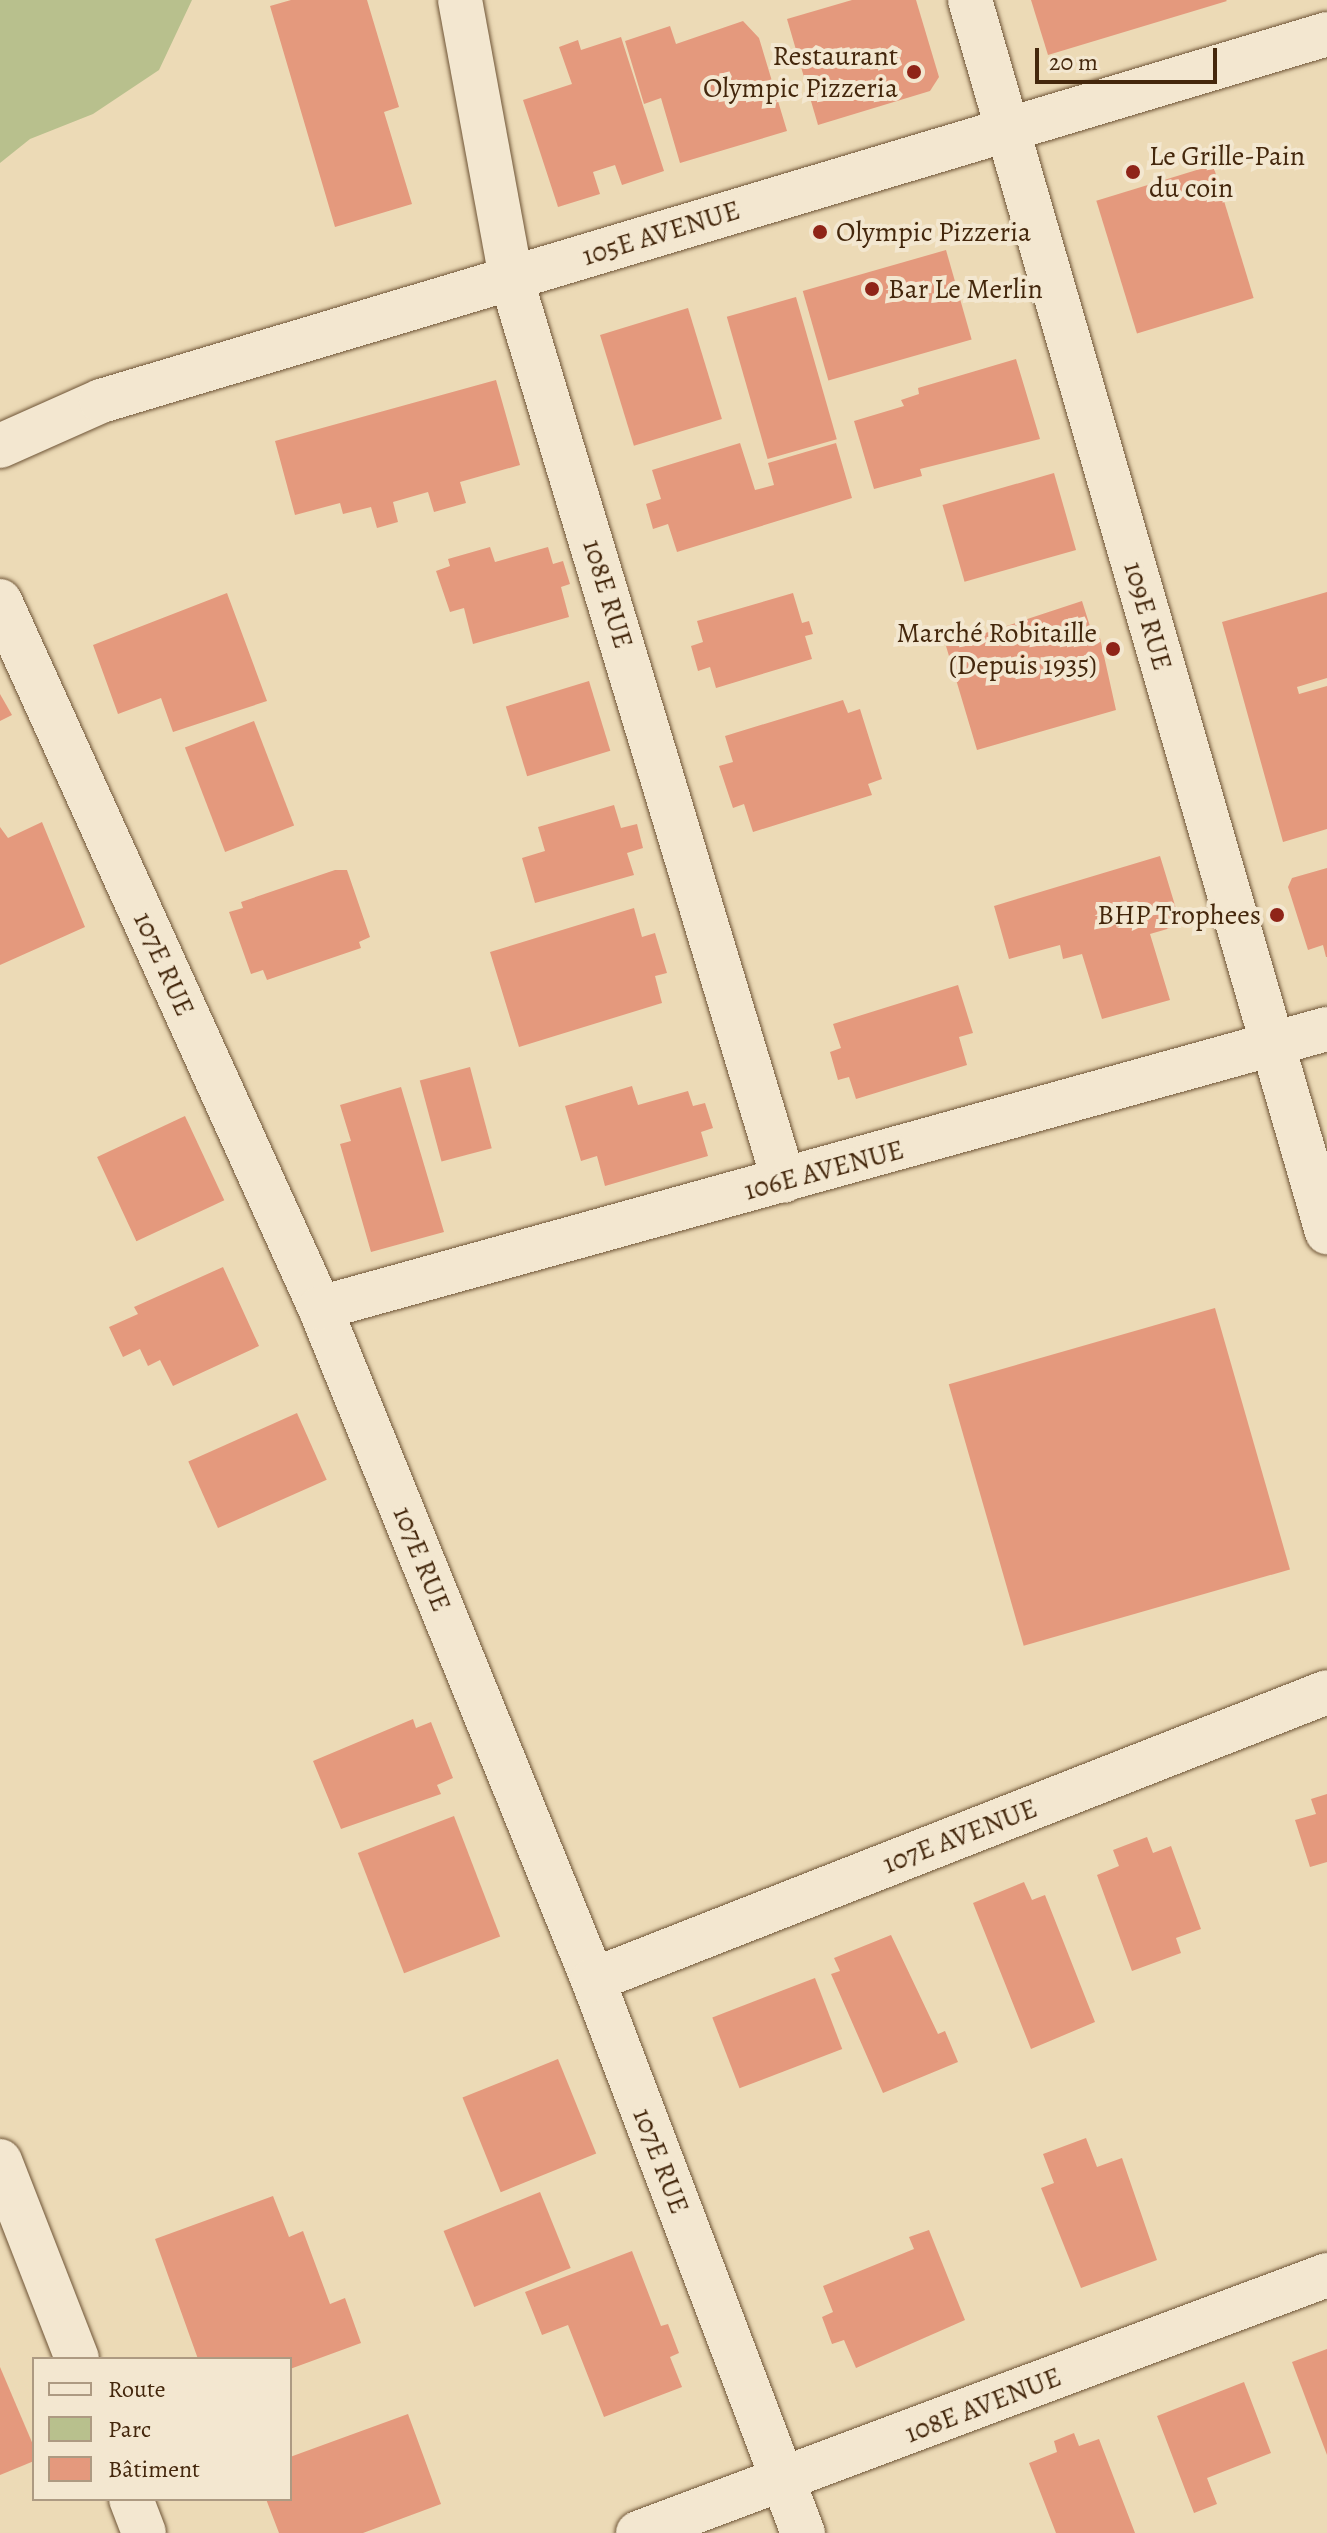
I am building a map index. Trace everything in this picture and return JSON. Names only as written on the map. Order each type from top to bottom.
[{"type":"street","name":"108E RUE","points":[[460,0],[511,278],[784,1181]]},
{"type":"street","name":"109E RUE","points":[[970,0],[1327,1232]]},
{"type":"street","name":"105E AVENUE","points":[[0,446],[101,401],[1327,34]]},
{"type":"street","name":"107E RUE","points":[[0,601],[320,1308],[593,1980],[803,2533]]},
{"type":"street","name":"106E AVENUE","points":[[320,1308],[1327,1029]]},
{"type":"street","name":"107E AVENUE","points":[[593,1980],[1327,1692]]},
{"type":"street","points":[[0,2161],[76,2357]]},
{"type":"street","name":"108E AVENUE","points":[[638,2533],[1327,2275]]},
{"type":"street","points":[[132,2501],[144,2533]]},
{"type":"green space","points":[[0,0],[192,0],[159,70],[93,114],[30,139],[0,163]]},
{"type":"building","points":[[291,0],[367,0],[399,107],[384,112],[412,204],[335,227],[270,6]]},
{"type":"building","points":[[852,0],[916,0],[939,77],[930,91],[818,125],[787,19]]},
{"type":"building","points":[[1031,0],[1226,0],[1227,1],[1048,55]]},
{"type":"building","points":[[743,21],[759,38],[787,131],[680,163],[661,98],[644,104],[625,41],[670,26],[676,44]]},
{"type":"building","points":[[621,37],[664,171],[622,185],[615,165],[593,172],[600,194],[558,207],[523,100],[572,84],[559,47],[578,40],[581,50]]},
{"type":"building","points":[[1213,165],[1254,298],[1137,334],[1096,201]]},
{"type":"building","points":[[946,250],[972,339],[828,380],[803,291]]},
{"type":"building","points":[[796,297],[837,439],[768,459],[727,317]]},
{"type":"building","points":[[688,308],[722,419],[634,446],[600,335]]},
{"type":"building","points":[[1016,359],[1040,439],[920,469],[922,476],[874,489],[854,421],[904,406],[901,400],[919,394],[918,388]]},
{"type":"building","points":[[496,380],[520,465],[460,482],[466,503],[434,512],[428,492],[393,502],[398,522],[377,528],[371,507],[343,514],[340,503],[295,515],[275,441]]},
{"type":"building","points":[[740,443],[755,490],[774,485],[768,463],[836,443],[852,498],[677,552],[668,524],[653,529],[646,504],[661,499],[652,470]]},
{"type":"building","points":[[1054,473],[1076,550],[965,582],[942,505]]},
{"type":"building","points":[[490,547],[495,562],[548,547],[553,564],[563,561],[570,584],[561,587],[569,617],[473,644],[464,608],[450,612],[436,571],[450,566],[448,559]]},
{"type":"building","points":[[1327,592],[1327,678],[1297,687],[1299,694],[1327,686],[1327,829],[1283,842],[1222,622]]},
{"type":"building","points":[[227,593],[267,701],[173,732],[161,698],[118,714],[93,645]]},
{"type":"building","points":[[793,593],[802,623],[809,621],[813,634],[805,636],[812,659],[716,688],[710,667],[698,671],[691,646],[703,642],[697,621]]},
{"type":"building","points":[[1082,601],[1094,639],[1100,638],[1116,710],[977,750],[946,646]]},
{"type":"building","points":[[589,681],[610,751],[527,776],[506,706]]},
{"type":"building","points":[[0,694],[12,715],[0,721]]},
{"type":"building","points":[[843,700],[848,713],[860,709],[882,779],[868,784],[872,795],[753,832],[744,804],[733,808],[719,766],[733,762],[725,736]]},
{"type":"building","points":[[254,721],[294,826],[225,852],[185,748]]},
{"type":"building","points":[[614,805],[621,828],[637,824],[643,848],[627,853],[634,875],[535,903],[522,858],[545,851],[538,827]]},
{"type":"building","points":[[42,822],[85,927],[0,965],[0,827],[8,838]]},
{"type":"building","points":[[1160,856],[1181,925],[1150,934],[1170,1000],[1102,1019],[1082,954],[1063,959],[1060,945],[1009,959],[994,906]]},
{"type":"building","points":[[1327,868],[1326,957],[1323,945],[1308,950],[1288,887],[1292,878]]},
{"type":"building","points":[[335,870],[347,870],[370,937],[359,942],[361,948],[267,980],[263,970],[251,974],[229,912],[243,908],[241,902]]},
{"type":"building","points":[[634,908],[642,937],[655,933],[667,973],[655,976],[662,1003],[519,1047],[490,952]]},
{"type":"building","points":[[958,985],[973,1033],[959,1037],[967,1065],[856,1099],[849,1077],[838,1080],[830,1052],[841,1048],[833,1024]]},
{"type":"building","points":[[470,1067],[492,1148],[442,1162],[420,1080]]},
{"type":"building","points":[[632,1086],[638,1105],[688,1091],[693,1106],[705,1103],[713,1128],[701,1132],[708,1156],[605,1186],[597,1156],[581,1161],[565,1106]]},
{"type":"building","points":[[401,1087],[444,1232],[371,1252],[340,1144],[351,1141],[340,1105]]},
{"type":"building","points":[[185,1116],[224,1200],[136,1241],[97,1157]]},
{"type":"building","points":[[223,1267],[259,1346],[173,1386],[160,1360],[148,1366],[140,1349],[123,1357],[109,1327],[138,1314],[134,1307]]},
{"type":"building","points":[[1215,1308],[1290,1569],[1024,1646],[949,1384]]},
{"type":"building","points":[[297,1413],[327,1480],[218,1528],[188,1461]]},
{"type":"building","points":[[413,1719],[416,1728],[431,1722],[453,1778],[437,1785],[441,1794],[341,1829],[313,1761]]},
{"type":"building","points":[[1327,1794],[1327,1862],[1310,1867],[1295,1820],[1316,1814],[1311,1799]]},
{"type":"building","points":[[454,1816],[500,1936],[404,1973],[358,1853]]},
{"type":"building","points":[[1147,1837],[1153,1853],[1171,1846],[1201,1929],[1176,1938],[1181,1953],[1132,1971],[1097,1875],[1119,1866],[1113,1850]]},
{"type":"building","points":[[1024,1882],[1032,1900],[1045,1895],[1095,2022],[1031,2049],[973,1903]]},
{"type":"building","points":[[891,1935],[938,2034],[945,2031],[958,2062],[883,2093],[831,1974],[840,1971],[834,1958]]},
{"type":"building","points":[[815,1978],[842,2049],[740,2088],[712,2017]]},
{"type":"building","points":[[558,2059],[596,2154],[501,2192],[463,2098]]},
{"type":"building","points":[[1086,2138],[1097,2167],[1122,2158],[1157,2260],[1081,2288],[1041,2188],[1054,2183],[1043,2154]]},
{"type":"building","points":[[540,2192],[571,2268],[474,2307],[444,2231]]},
{"type":"building","points":[[273,2196],[289,2237],[303,2231],[330,2304],[345,2298],[361,2343],[292,2368],[292,2357],[197,2357],[155,2239]]},
{"type":"building","points":[[929,2230],[965,2320],[856,2368],[844,2340],[832,2344],[822,2317],[833,2312],[823,2286],[914,2249],[909,2237]]},
{"type":"building","points":[[632,2251],[661,2326],[668,2324],[679,2353],[670,2357],[682,2387],[604,2417],[568,2325],[542,2335],[525,2292]]},
{"type":"building","points":[[1327,2349],[1327,2455],[1292,2362]]},
{"type":"building","points":[[0,2367],[32,2442],[32,2462],[0,2475]]},
{"type":"building","points":[[1244,2382],[1271,2453],[1207,2478],[1217,2504],[1194,2513],[1157,2416]]},
{"type":"building","points":[[408,2414],[441,2504],[363,2533],[279,2533],[267,2501],[292,2501],[292,2456]]},
{"type":"building","points":[[1074,2433],[1079,2446],[1099,2439],[1135,2533],[1056,2533],[1029,2463],[1057,2452],[1054,2441]]},
{"type":"place","name":"Restaurant Olympic Pizzeria","points":[[914,72]]},
{"type":"place","name":"Le Grille-Pain du coin","points":[[1133,172]]},
{"type":"place","name":"Olympic Pizzeria","points":[[820,232]]},
{"type":"place","name":"Bar Le Merlin","points":[[872,289]]},
{"type":"place","name":"Marché Robitaille (Depuis 1935)","points":[[1113,649]]},
{"type":"place","name":"BHP Trophees","points":[[1277,915]]}]
